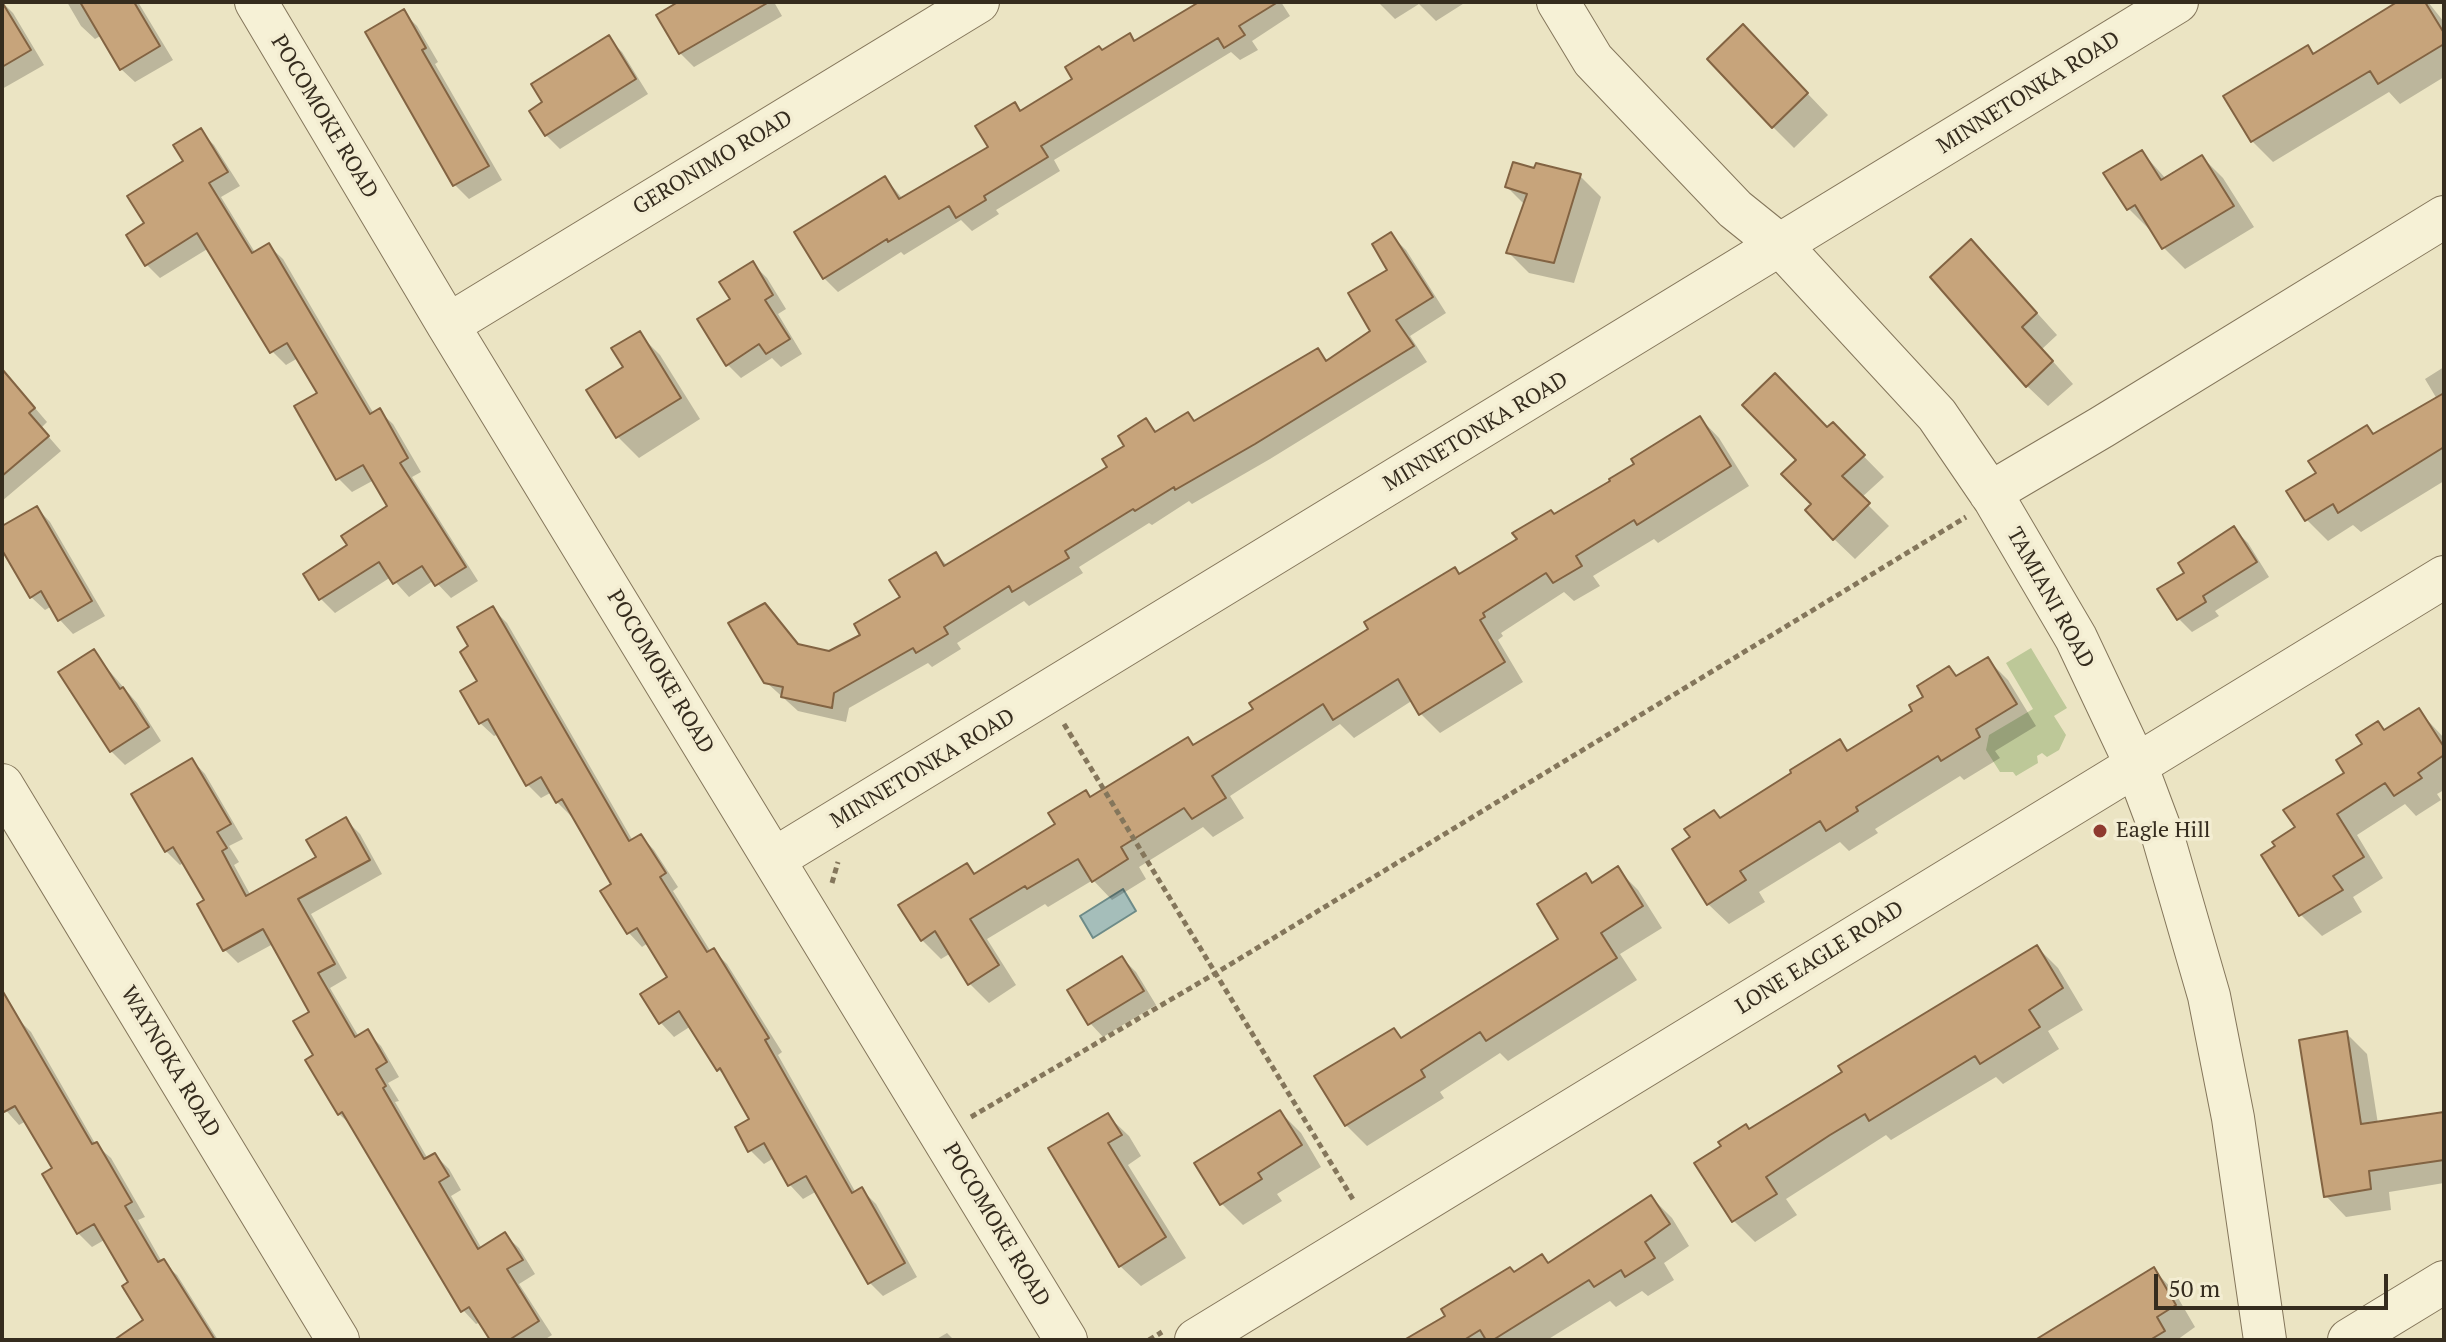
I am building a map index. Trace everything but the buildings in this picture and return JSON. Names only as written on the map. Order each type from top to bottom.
[{"type":"street","name":"POCOMOKE ROAD","points":[[256,2],[448,325],[1066,1340]]},
{"type":"street","name":"GERONIMO ROAD","points":[[448,325],[978,2]]},
{"type":"street","name":"MINNETONKA ROAD","points":[[774,859],[2177,2]]},
{"type":"street","name":"TAMIANI ROAD","points":[[1570,6],[1593,60],[1735,209],[1781,246],[1937,415],[1992,497],[2076,638],[2136,765],[2163,837],[2209,996],[2233,1118],[2265,1340]]},
{"type":"street","points":[[1992,497],[2444,217]]},
{"type":"street","name":"LONE EAGLE ROAD","points":[[1196,1340],[2444,577]]},
{"type":"street","name":"WAYNOKA ROAD","points":[[2,785],[338,1340]]},
{"type":"street","points":[[2349,1340],[2444,1282]]},
{"type":"path","points":[[941,1135],[1216,973],[1992,497]]},
{"type":"path","points":[[1046,694],[1373,1232]]},
{"type":"path","points":[[831,887],[832,875],[843,852]]},
{"type":"green space","points":[[2031,648],[2067,708],[2054,716],[2066,735],[2059,750],[2047,757],[2042,753],[2037,756],[2038,763],[2016,776],[2013,772],[2000,772],[1986,750],[1989,735],[2033,709],[2006,663]]},
{"type":"water","points":[[1123,889],[1136,911],[1093,938],[1080,916]]},
{"type":"place","name":"Eagle Hill","points":[[2100,831]]}]
